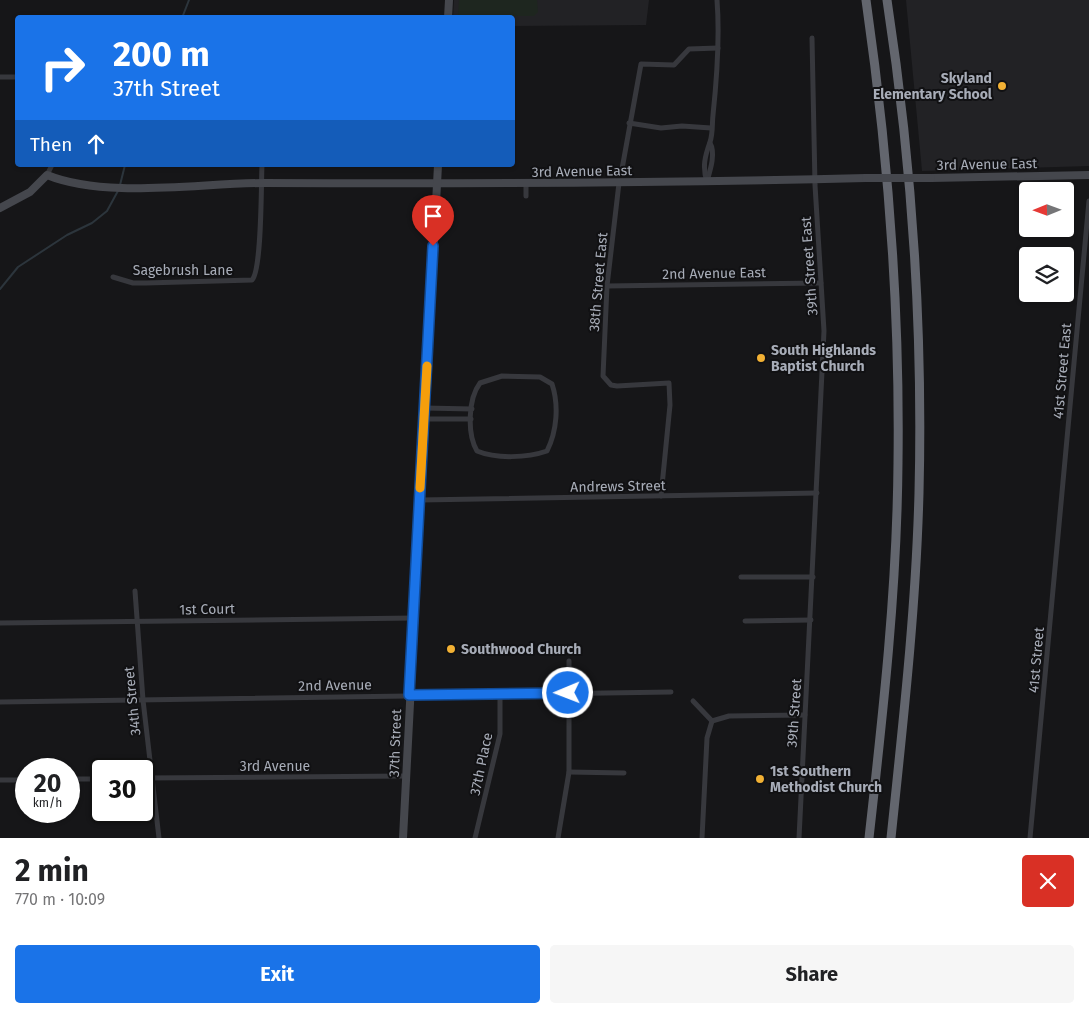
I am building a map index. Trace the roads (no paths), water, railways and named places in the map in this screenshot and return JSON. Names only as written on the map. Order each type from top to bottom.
[{"type":"highway","points":[[866,0],[888,195],[896,337],[898,448],[890,644],[869,838]]},
{"type":"highway","points":[[887,0],[912,217],[918,331],[920,425],[916,560],[911,636],[891,838]]},
{"type":"street","points":[[448,15],[449,0]]},
{"type":"street","points":[[707,182],[704,165],[712,128],[718,48],[717,0]]},
{"type":"street","name":"39th Street East","points":[[812,38],[815,180],[824,330],[817,493]]},
{"type":"street","points":[[622,169],[641,64],[674,65],[689,48],[718,48]]},
{"type":"street","points":[[0,77],[15,77]]},
{"type":"street","points":[[629,123],[657,128],[682,126],[712,128]]},
{"type":"street","points":[[0,208],[30,192],[47,175],[51,167]]},
{"type":"street","points":[[261,183],[262,167]]},
{"type":"street","name":"37th Street","points":[[403,838],[438,167]]},
{"type":"street","name":"3rd Avenue East","points":[[47,175],[78,185],[125,187],[261,183],[437,185],[707,182],[1089,174]]},
{"type":"street","name":"Sagebrush Lane","points":[[113,277],[133,283],[146,284],[252,280],[257,276],[261,183]]},
{"type":"street","name":"38th Street East","points":[[619,183],[607,286],[602,370],[606,382],[617,386],[669,383],[661,496]]},
{"type":"street","points":[[526,184],[526,196]]},
{"type":"street","name":"41st Street East","points":[[1064,485],[1089,200]]},
{"type":"street","name":"2nd Avenue East","points":[[607,286],[821,282]]},
{"type":"street","points":[[496,377],[540,377],[552,384],[556,396],[552,440],[547,451],[534,455],[488,456],[477,451],[471,438],[471,419],[476,388],[480,383],[496,377]]},
{"type":"street","points":[[425,408],[472,410]]},
{"type":"street","points":[[424,418],[471,419]]},
{"type":"street","name":"41st Street","points":[[1030,838],[1064,485]]},
{"type":"street","name":"Andrews Street","points":[[420,500],[817,493]]},
{"type":"street","name":"39th Street","points":[[799,838],[817,493]]},
{"type":"street","points":[[741,577],[813,577]]},
{"type":"street","name":"34th Street","points":[[135,591],[135,622],[149,758]]},
{"type":"street","name":"1st Court","points":[[0,624],[414,618]]},
{"type":"street","points":[[745,621],[810,620]]},
{"type":"street","points":[[558,838],[569,772],[569,661]]},
{"type":"street","name":"2nd Avenue","points":[[0,702],[671,692]]},
{"type":"street","name":"37th Place","points":[[475,838],[500,734],[500,694]]},
{"type":"street","points":[[693,702],[712,721]]},
{"type":"street","points":[[712,721],[729,716],[805,715]]},
{"type":"street","points":[[702,838],[707,738],[712,721]]},
{"type":"street","points":[[569,772],[624,774]]},
{"type":"street","name":"3rd Avenue","points":[[155,778],[406,776]]},
{"type":"street","points":[[0,780],[15,780]]},
{"type":"street","name":"34th Street","points":[[155,812],[158,838]]},
{"type":"waterway","points":[[183,15],[189,0]]},
{"type":"waterway","points":[[120,185],[124,167]]},
{"type":"waterway","points":[[0,289],[18,267],[67,235],[92,223],[107,211],[119,189]]},
{"type":"place","name":"Skyland Elementary School","points":[[1002,86]]},
{"type":"place","name":"South Highlands Baptist Church","points":[[761,358]]},
{"type":"place","name":"Southwood Church","points":[[451,649]]},
{"type":"place","name":"1st Southern Methodist Church","points":[[760,779]]}]
